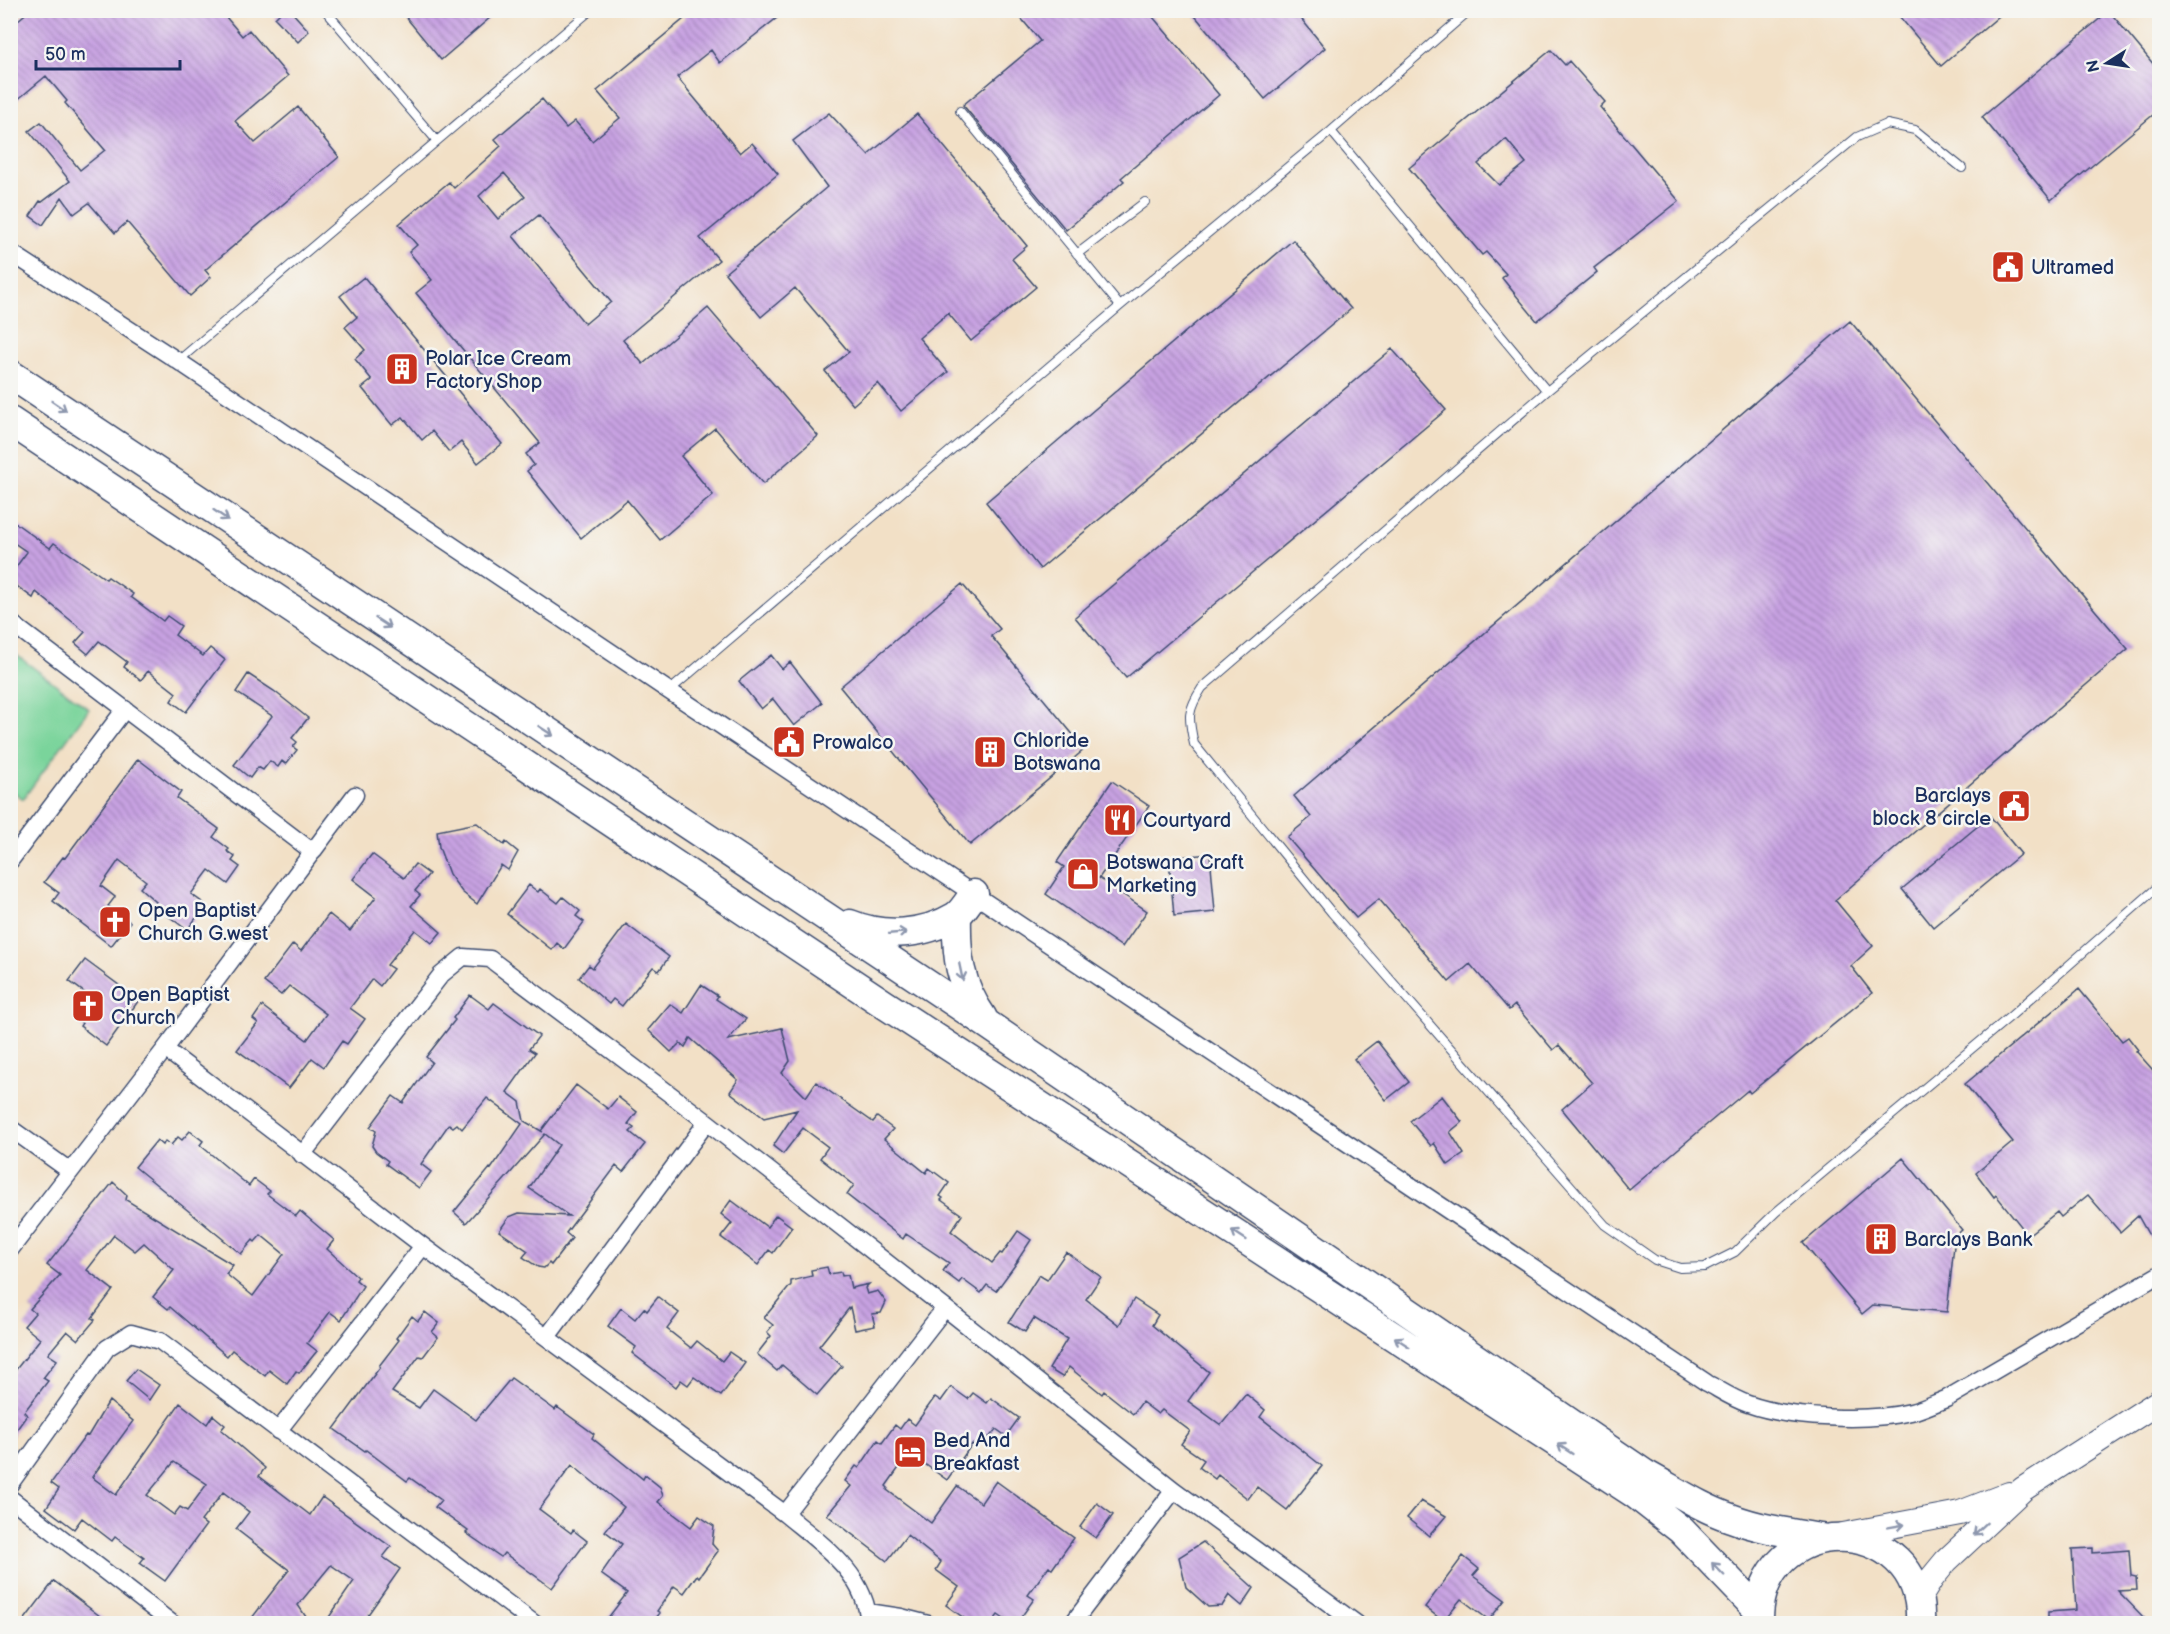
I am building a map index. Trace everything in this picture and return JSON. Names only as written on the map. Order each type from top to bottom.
[{"type":"highway","points":[[10,374],[987,1024],[1645,1474],[1698,1504],[1731,1518],[1774,1530],[1829,1537],[1860,1538],[1881,1547],[1898,1560],[1911,1578],[1922,1614]]},
{"type":"highway","points":[[10,420],[884,1004],[1635,1494],[1681,1530],[1759,1617]]},
{"type":"highway","points":[[805,902],[852,926],[878,933],[896,934],[918,930],[966,904]]},
{"type":"highway","points":[[966,904],[957,945],[964,985],[987,1024]]},
{"type":"highway","points":[[1759,1617],[1762,1594],[1768,1578],[1778,1564],[1790,1552],[1805,1544],[1829,1537]]},
{"type":"main road","points":[[1922,1614],[1932,1578],[1946,1561],[2023,1489],[2160,1401]]},
{"type":"main road","points":[[1829,1537],[1960,1513],[2023,1489]]},
{"type":"street","points":[[10,252],[178,360],[669,691],[966,904],[1707,1383],[1745,1403],[1764,1409],[1813,1416],[1882,1417],[1913,1412],[1946,1399],[2160,1274]]},
{"type":"street","points":[[10,622],[313,852]]},
{"type":"street","points":[[10,861],[125,709]]},
{"type":"street","points":[[10,1250],[165,1049],[355,795]]},
{"type":"street","points":[[302,1155],[441,975],[463,957],[490,959],[706,1122],[1174,1490],[1357,1623]]},
{"type":"street","points":[[165,1049],[423,1246],[785,1514],[833,1553],[857,1582],[869,1618],[901,1617],[928,1623]]},
{"type":"street","points":[[547,1338],[706,1122]]},
{"type":"street","points":[[10,1128],[70,1171]]},
{"type":"street","points":[[278,1431],[423,1246]]},
{"type":"street","points":[[785,1514],[945,1308]]},
{"type":"street","points":[[10,1484],[107,1348],[131,1333],[160,1341],[535,1623]]},
{"type":"street","points":[[1072,1623],[1174,1490]]},
{"type":"street","points":[[10,1498],[173,1623]]},
{"type":"lane","points":[[325,10],[437,141]]},
{"type":"lane","points":[[178,360],[591,10]]},
{"type":"lane","points":[[669,691],[1120,306],[1331,131],[1470,10]]},
{"type":"lane","points":[[960,111],[1120,306]]},
{"type":"lane","points":[[1962,168],[1915,130],[1887,124],[1857,137],[1547,391],[1202,687],[1190,707],[1190,725],[1194,744],[1332,913],[1605,1225],[1655,1260],[1680,1268],[1706,1267],[1735,1252],[1776,1212],[2012,1014],[2160,885]]},
{"type":"lane","points":[[1331,131],[1547,391]]},
{"type":"lane","points":[[1077,254],[1145,202]]},
{"type":"green space","points":[[11,651],[89,709],[23,799],[11,790]]},
{"type":"building","points":[[30,10],[220,10],[242,36],[249,30],[288,76],[235,121],[255,143],[298,107],[339,157],[205,270],[211,277],[190,296],[127,222],[115,233],[89,203],[74,214],[62,197],[43,225],[30,216],[40,201],[42,202],[70,181],[29,131],[41,122],[80,170],[105,150],[65,103],[67,101],[46,76],[10,106],[10,27]]},
{"type":"building","points":[[283,10],[290,10],[309,31],[298,42],[275,18]]},
{"type":"building","points":[[400,10],[499,10],[441,60]]},
{"type":"building","points":[[680,10],[787,10],[720,63],[711,50],[677,77],[740,153],[752,143],[778,174],[700,238],[719,260],[623,340],[643,364],[708,308],[818,436],[763,484],[715,428],[681,456],[713,495],[660,540],[627,500],[581,538],[527,471],[534,465],[526,454],[540,443],[416,293],[432,280],[409,252],[417,245],[399,224],[449,182],[454,188],[501,146],[495,139],[542,99],[566,128],[575,121],[592,141],[620,118],[597,91],[685,18]],"holes":[[[504,173],[525,197],[498,219],[479,196]],[[539,215],[611,302],[585,324],[513,236]]]},
{"type":"building","points":[[1028,10],[1147,10],[1219,95],[1121,178],[1124,181],[1066,230],[963,105],[1040,41],[1020,17]]},
{"type":"building","points":[[1190,10],[1294,10],[1325,48],[1265,99]]},
{"type":"building","points":[[1894,10],[2006,10],[1941,66]]},
{"type":"building","points":[[2109,11],[2160,72],[2160,109],[2051,200],[1982,117]]},
{"type":"building","points":[[1551,50],[1565,65],[1569,61],[1605,102],[1600,107],[1679,201],[1594,268],[1597,272],[1537,321],[1502,278],[1506,274],[1486,252],[1482,255],[1409,168]],"holes":[[[1506,139],[1526,163],[1499,185],[1478,164]]]},
{"type":"building","points":[[829,113],[868,155],[917,114],[1027,246],[1012,259],[1036,287],[971,341],[948,313],[919,338],[948,372],[901,411],[878,383],[853,405],[825,371],[849,352],[795,288],[761,317],[725,273],[827,187],[793,141]]},
{"type":"building","points":[[1293,240],[1351,309],[1040,569],[986,502]]},
{"type":"building","name":"Polar Ice Cream Factory Shop","points":[[364,277],[502,444],[478,463],[461,442],[449,452],[432,431],[422,440],[403,417],[392,425],[362,388],[372,380],[355,359],[365,350],[345,327],[357,317],[340,296]]},
{"type":"building","points":[[1850,321],[2128,649],[1835,900],[1873,946],[1851,966],[1872,993],[1750,1093],[1748,1090],[1629,1190],[1562,1109],[1592,1083],[1559,1045],[1553,1050],[1515,1005],[1509,1010],[1470,964],[1449,982],[1379,899],[1356,918],[1287,837],[1311,817],[1294,796]]},
{"type":"building","points":[[1392,349],[1446,410],[1126,678],[1075,617]]},
{"type":"building","points":[[10,519],[50,548],[54,543],[106,579],[108,577],[133,594],[131,597],[163,621],[167,616],[181,626],[175,635],[203,656],[210,648],[225,660],[186,712],[171,701],[176,693],[148,671],[141,680],[124,667],[127,662],[99,641],[88,654],[75,643],[85,632],[36,592],[33,598],[10,581],[10,575],[27,552],[10,540]]},
{"type":"building","points":[[962,584],[1000,629],[991,636],[1085,749],[970,845],[840,687]]},
{"type":"building","points":[[771,655],[782,669],[790,662],[822,703],[794,726],[773,699],[761,709],[739,681]]},
{"type":"building","points":[[248,674],[308,718],[292,738],[297,742],[293,747],[297,750],[286,764],[282,761],[278,767],[270,761],[263,770],[258,767],[250,778],[234,765],[272,716],[236,692]]},
{"type":"building","points":[[138,759],[181,792],[177,798],[219,829],[213,837],[229,849],[227,851],[235,857],[232,861],[240,867],[228,884],[209,870],[191,894],[206,905],[187,930],[154,905],[156,902],[140,888],[146,881],[119,860],[101,886],[115,897],[108,906],[130,922],[111,946],[53,901],[59,893],[44,882],[63,857],[65,858]]},
{"type":"building","points":[[1112,781],[1149,806],[1099,878],[1147,911],[1122,947],[1046,894],[1064,867],[1057,862]]},
{"type":"building","points":[[1990,816],[2021,854],[1933,927],[1902,889]]},
{"type":"building","points":[[477,823],[504,845],[506,842],[518,852],[508,870],[501,865],[477,904],[462,892],[449,874],[439,847],[437,831]]},
{"type":"building","points":[[372,854],[404,878],[415,864],[429,874],[415,891],[420,895],[411,906],[441,932],[432,943],[415,930],[387,965],[393,969],[380,986],[372,979],[350,1008],[365,1019],[347,1044],[342,1041],[324,1067],[312,1058],[289,1088],[237,1050],[258,1023],[253,1019],[262,1006],[307,1040],[326,1014],[289,986],[281,995],[264,982],[293,944],[301,951],[329,914],[350,931],[376,897],[353,879]]},
{"type":"building","points":[[1210,854],[1215,912],[1174,916],[1169,858]]},
{"type":"building","points":[[529,885],[538,892],[540,889],[558,903],[563,897],[580,911],[576,916],[584,922],[564,949],[557,943],[552,950],[507,914]]},
{"type":"building","points":[[626,924],[669,957],[659,971],[653,967],[622,1006],[613,999],[609,1004],[579,978],[589,965],[593,968]]},
{"type":"building","points":[[85,960],[139,1000],[106,1046],[80,1026],[82,1023],[78,1019],[93,999],[69,981]]},
{"type":"building","points":[[701,985],[718,996],[716,999],[746,1019],[728,1040],[782,1028],[790,1061],[782,1073],[806,1097],[816,1082],[873,1122],[877,1117],[893,1129],[884,1139],[926,1173],[929,1168],[949,1183],[940,1196],[943,1198],[941,1200],[962,1215],[951,1231],[992,1263],[1000,1253],[1002,1254],[1018,1231],[1031,1240],[996,1291],[987,1285],[981,1293],[962,1279],[959,1283],[943,1271],[949,1263],[906,1234],[903,1239],[847,1195],[854,1185],[820,1158],[828,1147],[803,1128],[783,1154],[773,1146],[797,1110],[764,1118],[730,1092],[738,1080],[690,1038],[685,1047],[680,1043],[671,1052],[648,1030],[670,1004],[683,1013]]},
{"type":"building","points":[[2079,989],[2122,1041],[2128,1037],[2138,1050],[2136,1051],[2160,1078],[2160,1255],[2138,1216],[2120,1232],[2088,1195],[2061,1217],[2057,1212],[2028,1235],[1976,1173],[2013,1142],[1965,1084]]},
{"type":"building","points":[[470,995],[489,1009],[494,1003],[539,1036],[529,1049],[535,1053],[507,1092],[520,1102],[524,1121],[541,1131],[576,1085],[608,1109],[618,1097],[637,1112],[628,1124],[634,1128],[630,1132],[645,1144],[623,1172],[616,1166],[566,1233],[572,1238],[551,1265],[549,1263],[544,1268],[538,1267],[523,1257],[528,1251],[499,1231],[509,1217],[519,1213],[569,1216],[529,1188],[559,1145],[545,1134],[466,1223],[454,1212],[491,1169],[522,1124],[487,1098],[462,1129],[457,1124],[453,1127],[449,1124],[421,1164],[431,1172],[419,1188],[386,1164],[388,1161],[372,1146],[376,1131],[370,1127],[393,1096],[403,1103],[432,1062],[426,1057],[455,1020],[453,1018]]},
{"type":"building","points":[[1377,1041],[1409,1082],[1386,1100],[1354,1059]]},
{"type":"building","points":[[1442,1096],[1462,1122],[1450,1132],[1464,1154],[1448,1165],[1434,1143],[1431,1146],[1410,1121]]},
{"type":"building","points":[[190,1131],[203,1141],[200,1145],[249,1186],[254,1179],[270,1191],[267,1194],[296,1216],[300,1211],[334,1240],[327,1249],[358,1277],[356,1280],[363,1286],[341,1320],[330,1312],[307,1343],[317,1351],[299,1373],[296,1371],[287,1384],[269,1370],[265,1376],[232,1350],[227,1356],[170,1307],[168,1309],[153,1297],[174,1270],[144,1243],[135,1251],[114,1235],[87,1270],[113,1290],[92,1318],[95,1320],[78,1340],[67,1331],[48,1354],[57,1360],[43,1378],[48,1381],[24,1412],[27,1415],[10,1439],[10,1377],[40,1339],[24,1326],[35,1313],[30,1309],[60,1275],[47,1265],[113,1182],[127,1195],[126,1200],[233,1265],[226,1274],[253,1296],[284,1254],[261,1235],[255,1242],[253,1240],[241,1254],[135,1167],[157,1140],[163,1145],[165,1141],[171,1145],[178,1137],[182,1140]]},
{"type":"building","name":"Barclays Bank","points":[[1903,1158],[1962,1230],[1955,1236],[1947,1312],[1873,1305],[1862,1314],[1803,1243]]},
{"type":"building","points":[[731,1200],[767,1227],[776,1215],[792,1227],[773,1253],[769,1250],[758,1265],[721,1237],[732,1223],[721,1214]]},
{"type":"building","points":[[1066,1252],[1101,1277],[1086,1299],[1119,1325],[1134,1299],[1158,1315],[1152,1325],[1209,1372],[1188,1401],[1221,1425],[1246,1394],[1265,1410],[1260,1417],[1322,1466],[1287,1510],[1257,1487],[1248,1499],[1218,1475],[1215,1479],[1199,1467],[1204,1460],[1181,1444],[1190,1431],[1162,1410],[1158,1414],[1142,1402],[1133,1414],[1104,1391],[1102,1394],[1069,1367],[1062,1377],[1049,1369],[1067,1339],[1034,1318],[1025,1332],[1009,1322],[1039,1275],[1047,1280]]},
{"type":"building","points":[[827,1267],[829,1274],[841,1272],[842,1276],[848,1275],[851,1288],[869,1284],[865,1288],[867,1294],[878,1291],[886,1302],[881,1313],[872,1314],[875,1326],[855,1330],[850,1307],[819,1346],[842,1366],[817,1395],[782,1365],[777,1371],[757,1354],[771,1336],[767,1332],[773,1325],[764,1318],[791,1285],[791,1281],[812,1276],[811,1270]]},
{"type":"building","points":[[658,1297],[679,1313],[667,1329],[691,1348],[697,1341],[722,1361],[729,1352],[745,1363],[721,1396],[694,1377],[688,1385],[681,1380],[676,1387],[632,1353],[636,1347],[608,1326],[621,1308],[635,1319],[644,1308],[647,1311]]},
{"type":"building","points":[[425,1312],[439,1323],[432,1332],[438,1337],[423,1357],[419,1356],[392,1392],[419,1408],[433,1389],[476,1420],[511,1378],[555,1410],[557,1407],[594,1434],[592,1438],[643,1479],[645,1475],[660,1487],[663,1496],[658,1502],[691,1527],[699,1516],[714,1526],[712,1544],[718,1551],[684,1593],[674,1586],[657,1611],[660,1613],[652,1623],[604,1623],[627,1593],[601,1574],[622,1544],[605,1531],[624,1507],[572,1465],[539,1509],[571,1533],[573,1530],[587,1541],[552,1588],[504,1553],[501,1557],[466,1533],[468,1531],[435,1507],[441,1500],[410,1478],[407,1481],[334,1429],[399,1340],[396,1338],[412,1316],[418,1321]]},
{"type":"building","points":[[136,1369],[159,1385],[149,1400],[126,1381]]},
{"type":"building","points":[[951,1387],[968,1399],[973,1393],[987,1403],[991,1398],[1019,1418],[1006,1436],[996,1429],[977,1447],[972,1444],[947,1480],[915,1457],[914,1459],[908,1455],[886,1486],[887,1490],[931,1523],[957,1486],[981,1503],[996,1481],[1074,1538],[1052,1569],[1049,1566],[1028,1595],[1034,1599],[1017,1623],[1010,1623],[998,1615],[992,1623],[971,1623],[946,1605],[959,1587],[936,1570],[941,1562],[907,1535],[887,1561],[827,1515],[851,1486],[845,1481],[856,1466],[859,1468],[878,1440],[882,1443],[895,1425],[900,1429],[907,1419],[915,1425],[935,1397],[941,1401]]},
{"type":"building","points":[[109,1401],[133,1421],[92,1477],[116,1495],[180,1403],[207,1424],[213,1415],[225,1425],[221,1430],[265,1468],[259,1476],[310,1515],[322,1497],[391,1547],[383,1557],[400,1569],[362,1623],[325,1623],[354,1581],[331,1565],[298,1605],[310,1623],[248,1623],[289,1570],[236,1529],[249,1512],[223,1492],[201,1521],[206,1525],[165,1581],[140,1563],[144,1558],[115,1537],[112,1541],[82,1518],[74,1529],[46,1508],[59,1489],[51,1483],[86,1435],[88,1436]],"holes":[[[174,1462],[207,1484],[187,1511],[180,1507],[174,1515],[147,1495]]]},
{"type":"building","points":[[1421,1501],[1446,1516],[1429,1536],[1407,1518]]},
{"type":"building","points":[[1097,1503],[1113,1515],[1096,1538],[1080,1527]]},
{"type":"building","points":[[1203,1542],[1254,1588],[1242,1606],[1229,1595],[1222,1606],[1208,1607],[1186,1587],[1179,1557]]},
{"type":"building","points":[[2093,1548],[2093,1553],[2129,1550],[2131,1576],[2136,1577],[2137,1590],[2118,1591],[2149,1623],[2048,1623],[2048,1612],[2076,1610],[2072,1549]]},
{"type":"building","points":[[1463,1556],[1479,1569],[1473,1576],[1505,1600],[1489,1620],[1461,1599],[1443,1621],[1425,1607]]},
{"type":"building","points":[[54,1581],[109,1623],[22,1623]]},
{"type":"place","name":"Ultramed","points":[[2008,267]]},
{"type":"place","name":"Polar Ice Cream Factory Shop","points":[[402,369]]},
{"type":"place","name":"Prowalco","points":[[789,742]]},
{"type":"place","name":"Chloride Botswana","points":[[990,752]]},
{"type":"place","name":"Barclays block 8 circle","points":[[2014,806]]},
{"type":"place","name":"Courtyard","points":[[1120,820]]},
{"type":"place","name":"Botswana Craft Marketing","points":[[1083,874]]},
{"type":"place","name":"Open Baptist Church G.west","points":[[115,922]]},
{"type":"place","name":"Open Baptist Church","points":[[88,1006]]},
{"type":"place","name":"Barclays Bank","points":[[1881,1239]]},
{"type":"place","name":"Bed And Breakfast","points":[[910,1452]]}]
